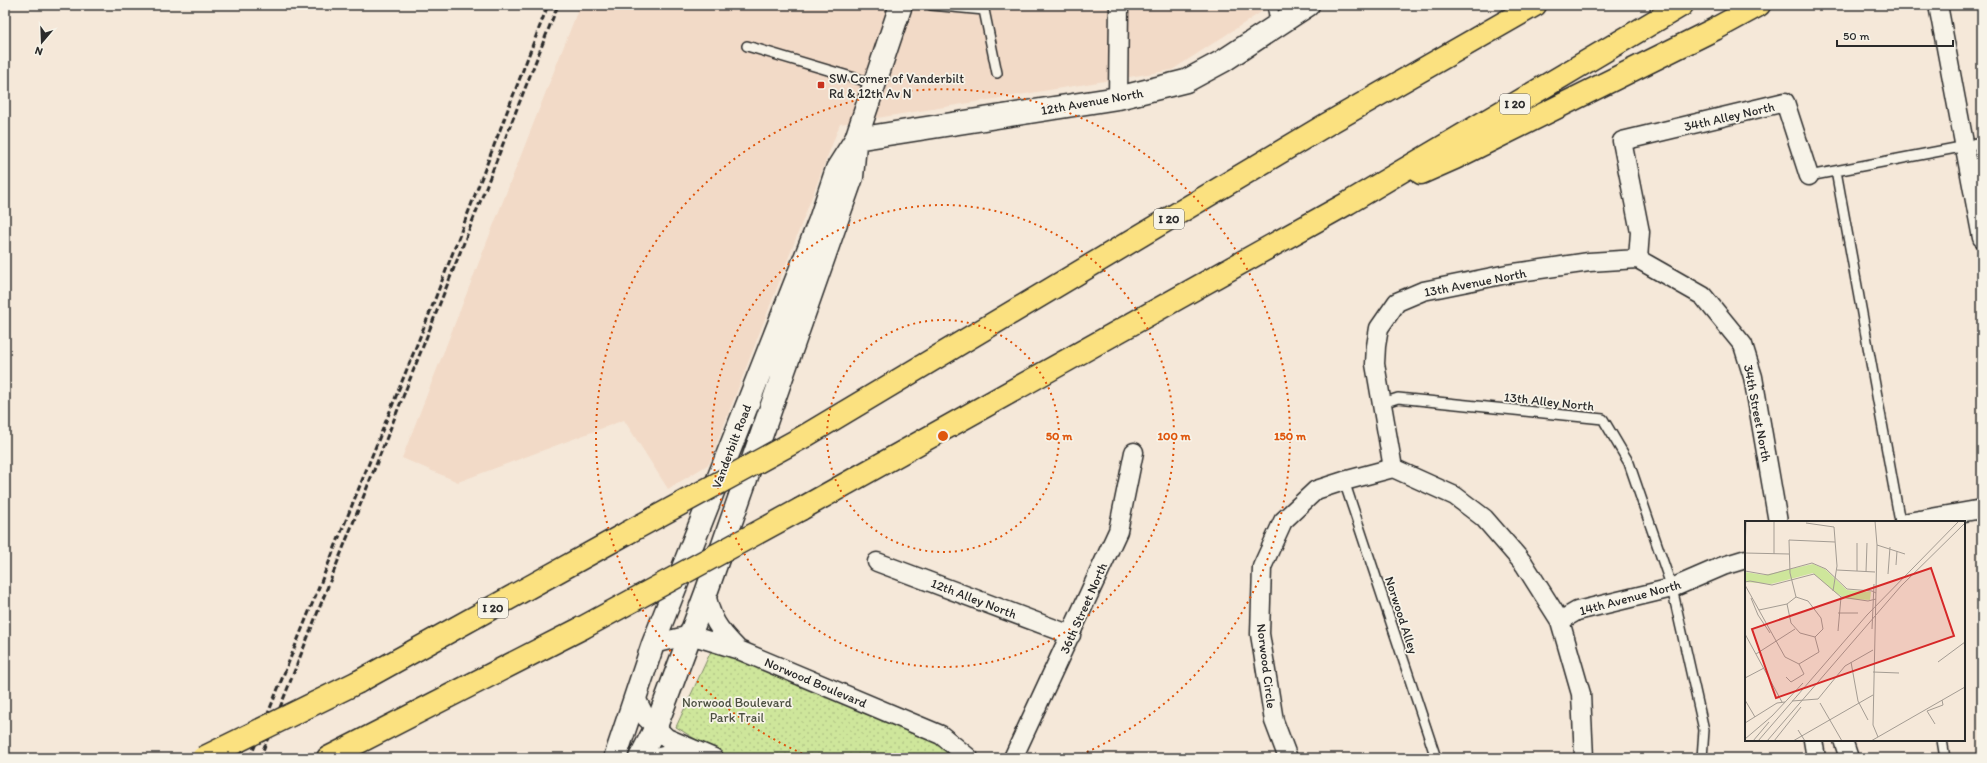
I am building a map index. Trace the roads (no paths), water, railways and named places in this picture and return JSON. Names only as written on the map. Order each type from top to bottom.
[{"type":"highway","points":[[1324,126],[1504,5]]},
{"type":"highway","name":"I 20","points":[[203,758],[358,682],[805,436],[1324,126],[1535,5]]},
{"type":"highway","name":"I 20","points":[[328,758],[582,628],[801,510],[1348,203],[1682,5]]},
{"type":"highway","points":[[1348,203],[1456,158],[1753,8]]},
{"type":"street","name":"Vanderbilt Road","points":[[640,758],[656,729],[706,593],[852,178],[856,139],[902,5]]},
{"type":"street","points":[[1118,98],[1119,5]]},
{"type":"street","name":"12th Avenue North","points":[[856,139],[1118,98],[1186,81],[1223,61],[1308,5]]},
{"type":"street","points":[[1938,5],[1974,145],[1982,238]]},
{"type":"street","name":"34th Alley North","points":[[1638,259],[1640,232],[1622,141],[1785,102],[1809,176]]},
{"type":"street","name":"Vanderbilt Road","points":[[615,758],[653,644],[817,228],[837,169],[856,139]]},
{"type":"street","name":"13th Avenue North","points":[[1393,468],[1383,403],[1375,364],[1379,328],[1397,302],[1423,291],[1507,274],[1589,262],[1638,259]]},
{"type":"street","name":"34th Street North","points":[[1638,259],[1703,296],[1743,346],[1753,377],[1778,521]]},
{"type":"street","name":"36th Street North","points":[[1013,758],[1118,531],[1134,452]]},
{"type":"street","points":[[1393,468],[1455,496],[1484,518],[1524,564],[1560,621],[1581,694],[1584,758]]},
{"type":"street","name":"Norwood Circle","points":[[1288,758],[1274,721],[1260,634],[1262,567],[1283,521],[1316,490],[1393,468]]},
{"type":"street","points":[[1914,521],[1982,509]]},
{"type":"street","name":"14th Avenue North","points":[[1560,621],[1577,611],[1672,588],[1723,566],[1745,559]]},
{"type":"street","name":"12th Alley North","points":[[877,562],[1071,635]]},
{"type":"street","points":[[706,593],[713,620],[723,634],[739,650]]},
{"type":"street","points":[[653,644],[690,635]]},
{"type":"street","name":"Norwood Boulevard","points":[[690,635],[739,650],[941,735],[969,758]]},
{"type":"street","points":[[636,698],[646,718],[667,738],[714,758]]},
{"type":"street","points":[[1813,741],[1816,758]]},
{"type":"street","points":[[1843,741],[1849,758]]},
{"type":"street","points":[[656,758],[690,749]]},
{"type":"lane","points":[[931,5],[984,10],[997,73]]},
{"type":"lane","points":[[1272,5],[1276,26]]},
{"type":"lane","points":[[747,46],[875,84]]},
{"type":"lane","points":[[1809,176],[1974,145]]},
{"type":"lane","points":[[1836,171],[1900,521]]},
{"type":"lane","name":"13th Alley North","points":[[1383,403],[1398,398],[1603,420],[1629,463],[1672,588]]},
{"type":"lane","name":"Norwood Alley","points":[[1344,481],[1436,758]]},
{"type":"lane","points":[[1672,588],[1704,730],[1702,758]]},
{"type":"lane","points":[[1942,741],[1945,758]]},
{"type":"railway","points":[[250,758],[430,312],[548,5]]},
{"type":"railway","points":[[260,758],[558,5]]},
{"type":"place","name":"SW Corner of Vanderbilt Rd & 12th Av N","points":[[821,85]]},
{"type":"park label","name":"Norwood Boulevard Park Trail","points":[[737,710]]}]
